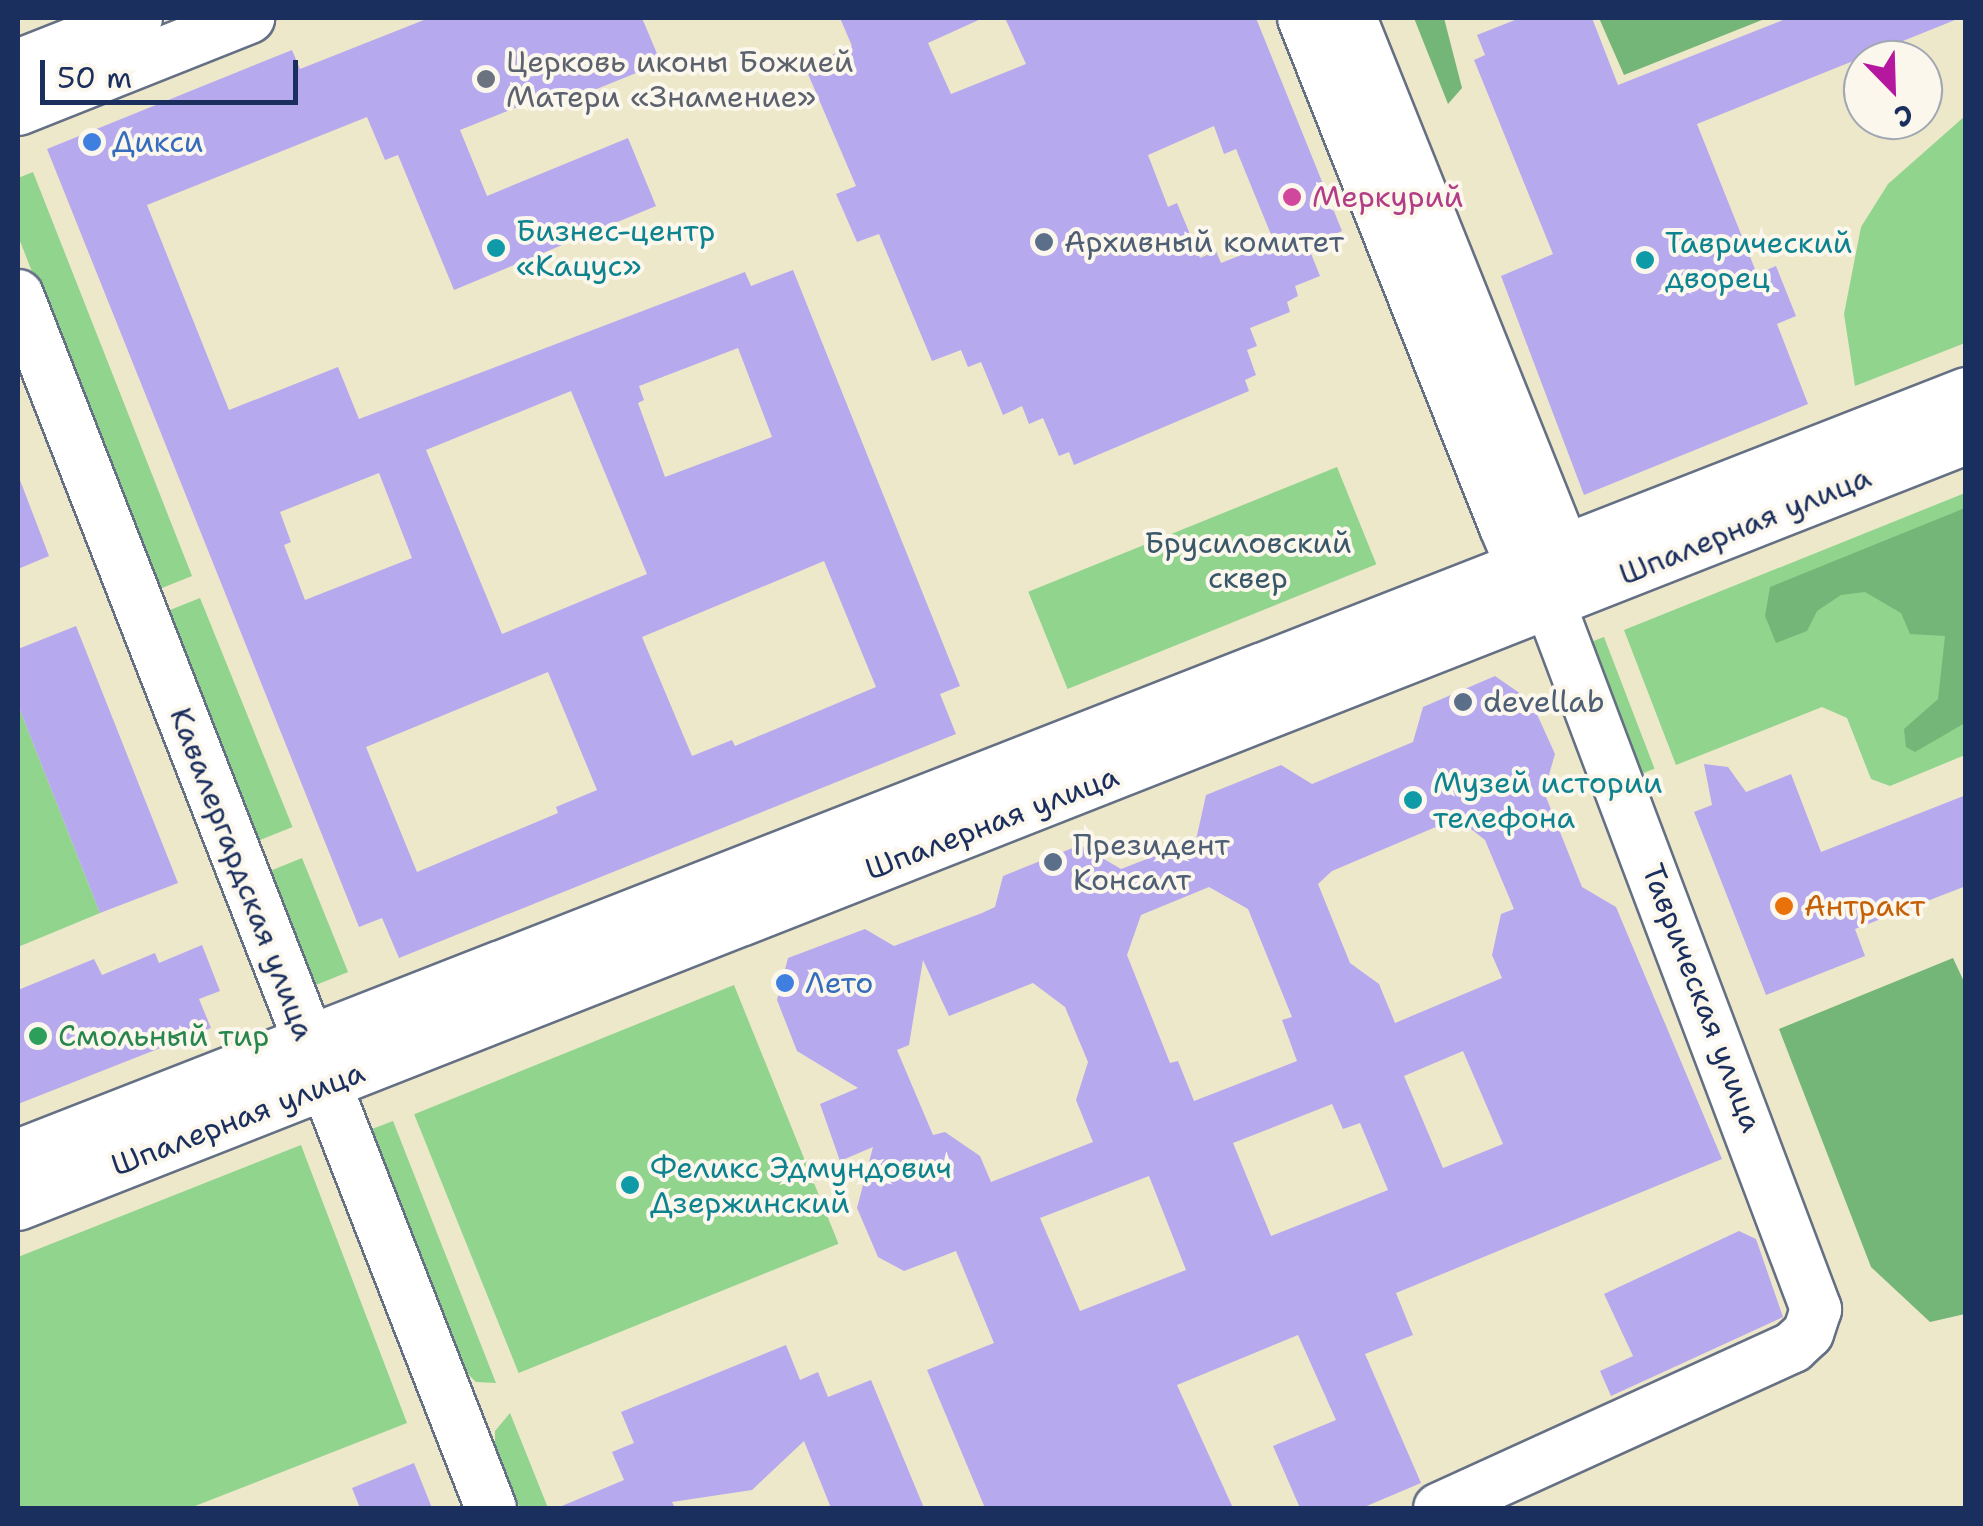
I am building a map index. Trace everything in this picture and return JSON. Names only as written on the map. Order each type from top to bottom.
[{"type":"street","points":[[18,65],[137,18]]},
{"type":"street","points":[[18,110],[249,18]]},
{"type":"street","name":"Таврическая улица","points":[[1303,18],[1546,574]]},
{"type":"street","name":"Таврическая улица","points":[[1351,18],[1546,574],[1810,1282],[1816,1309],[1808,1333],[1793,1347],[1439,1508]]},
{"type":"street","name":"Кавалергардская улица","points":[[18,295],[492,1508]]},
{"type":"street","name":"Шпалерная улица","points":[[18,1205],[316,1064],[1546,574],[1966,392]]},
{"type":"street","name":"Шпалерная улица","points":[[1546,574],[1966,439]]},
{"type":"street","name":"Шпалерная улица","points":[[18,1154],[316,1064]]},
{"type":"green space","points":[[1414,18],[1444,18],[1462,88],[1448,104]]},
{"type":"green space","points":[[1599,18],[1767,18],[1624,75]]},
{"type":"green space","points":[[1965,116],[1965,343],[1855,386],[1844,314],[1861,227],[1888,184],[1938,140],[1943,140],[1943,135]]},
{"type":"green space","points":[[33,172],[192,576],[157,590],[18,236],[18,178]]},
{"type":"green space","name":"Брусиловский сквер","points":[[1337,467],[1376,564],[1068,689],[1028,592]]},
{"type":"green space","points":[[1965,493],[1965,755],[1890,786],[1871,779],[1847,718],[1822,707],[1676,765],[1624,630]]},
{"type":"green space","points":[[1965,508],[1965,723],[1915,752],[1906,747],[1904,729],[1938,699],[1945,636],[1910,634],[1901,613],[1865,592],[1841,595],[1817,611],[1807,631],[1776,643],[1765,616],[1770,587]]},
{"type":"green space","points":[[200,598],[293,827],[258,841],[166,612]]},
{"type":"green space","points":[[1604,637],[1655,769],[1630,778],[1580,646]]},
{"type":"green space","points":[[18,705],[100,913],[18,947]]},
{"type":"green space","points":[[302,858],[348,972],[311,987],[265,873]]},
{"type":"green space","points":[[1953,958],[1966,986],[1965,1314],[1930,1322],[1871,1267],[1779,1029]]},
{"type":"green space","points":[[734,985],[839,1244],[519,1373],[414,1114]]},
{"type":"green space","points":[[393,1121],[496,1383],[476,1382],[468,1374],[372,1129]]},
{"type":"green space","points":[[301,1145],[407,1423],[190,1508],[18,1508],[18,1257]]},
{"type":"green space","points":[[510,1413],[548,1508],[520,1508],[495,1444],[495,1431]]},
{"type":"building","points":[[429,18],[642,18],[661,63],[552,107],[547,95],[460,130],[487,196],[628,138],[656,206],[454,290],[398,155],[385,160],[367,117],[147,205],[229,410],[338,367],[359,419],[745,272],[751,286],[793,270],[960,686],[940,694],[956,734],[399,958],[382,918],[359,927],[47,149],[292,50],[300,69]],"holes":[[[738,348],[772,437],[665,477],[638,403],[644,400],[639,386]],[[571,391],[647,574],[502,634],[426,450]],[[379,473],[412,558],[305,600],[284,545],[291,542],[280,512]],[[824,561],[876,687],[735,746],[732,740],[692,756],[642,637]],[[548,672],[597,790],[556,807],[558,813],[417,872],[366,747]]]},
{"type":"building","name":"Архивный комитет","points":[[840,18],[983,18],[928,43],[951,94],[1026,64],[1005,18],[1256,18],[1342,231],[1308,246],[1320,276],[1295,286],[1298,296],[1287,302],[1290,312],[1250,328],[1257,346],[1247,350],[1256,375],[1245,380],[1249,391],[1074,465],[1069,452],[1059,456],[1043,418],[1029,424],[1022,406],[1003,415],[981,362],[968,367],[961,350],[932,361],[879,234],[857,242],[836,194],[856,186],[805,67],[852,46]],"holes":[[[1214,126],[1224,154],[1236,149],[1274,242],[1221,263],[1216,251],[1200,258],[1177,203],[1168,207],[1148,155]]]},
{"type":"building","name":"Таврический дворец","points":[[1520,18],[1592,18],[1618,85],[1788,18],[1960,18],[1905,40],[1843,40],[1843,65],[1697,124],[1757,274],[1776,266],[1796,316],[1777,324],[1808,404],[1584,495],[1501,276],[1553,254],[1474,60],[1485,55],[1477,35]]},
{"type":"building","points":[[18,481],[49,556],[18,569]]},
{"type":"building","points":[[76,626],[178,883],[100,913],[18,705],[18,649]]},
{"type":"building","points":[[1495,676],[1531,701],[1555,754],[1544,792],[1582,887],[1616,907],[1722,1159],[1396,1293],[1413,1335],[1365,1354],[1421,1483],[1362,1508],[1300,1508],[1273,1446],[1336,1420],[1298,1335],[1177,1385],[1233,1508],[985,1508],[927,1370],[994,1343],[956,1251],[904,1271],[878,1257],[857,1208],[873,1147],[840,1161],[820,1104],[858,1088],[797,1051],[777,1000],[788,958],[865,929],[894,946],[982,913],[995,907],[1003,876],[1080,845],[1121,869],[1196,840],[1206,795],[1281,765],[1312,784],[1413,742],[1423,707]],"holes":[[[1457,818],[1485,840],[1514,909],[1501,914],[1492,955],[1502,978],[1395,1023],[1379,984],[1350,963],[1318,884],[1332,871]],[[1209,887],[1248,909],[1292,1017],[1282,1020],[1297,1061],[1194,1101],[1178,1061],[1170,1063],[1127,955],[1141,915]],[[923,960],[949,1016],[1033,983],[1065,1007],[1088,1062],[1076,1100],[1093,1142],[991,1182],[980,1156],[945,1132],[933,1135],[897,1050],[909,1045]],[[1463,1051],[1503,1144],[1443,1168],[1404,1076]],[[1332,1104],[1343,1129],[1360,1123],[1388,1190],[1271,1236],[1233,1143]],[[1149,1176],[1186,1270],[1080,1311],[1040,1218]]]},
{"type":"building","points":[[1704,764],[1728,767],[1746,792],[1791,774],[1821,852],[1966,795],[1966,886],[1855,929],[1865,956],[1766,995],[1694,812],[1712,805]]},
{"type":"building","points":[[202,945],[220,991],[199,999],[211,1028],[18,1104],[18,990],[94,959],[102,975],[155,953],[159,963]]},
{"type":"building","points":[[1739,1231],[1756,1239],[1783,1317],[1611,1396],[1600,1371],[1633,1356],[1604,1294]]},
{"type":"building","points":[[786,1345],[800,1380],[818,1372],[828,1397],[871,1380],[924,1508],[831,1508],[804,1441],[752,1490],[672,1502],[675,1508],[557,1508],[624,1480],[612,1452],[634,1443],[621,1412]]},
{"type":"building","points":[[414,1463],[432,1508],[360,1508],[352,1488]]},
{"type":"place","name":"Церковь иконы Божией Матери «Знамение»","points":[[486,79]]},
{"type":"place","name":"Дикси","points":[[92,142]]},
{"type":"place","name":"Меркурий","points":[[1292,197]]},
{"type":"place","name":"Архивный комитет","points":[[1044,242]]},
{"type":"place","name":"Бизнес-центр «Кацус»","points":[[496,248]]},
{"type":"place","name":"Таврический дворец","points":[[1645,260]]},
{"type":"place","name":"devellab","points":[[1463,702]]},
{"type":"place","name":"Музей истории телефона","points":[[1413,800]]},
{"type":"place","name":"Президент Консалт","points":[[1053,862]]},
{"type":"place","name":"Антракт","points":[[1784,906]]},
{"type":"place","name":"Лето","points":[[785,983]]},
{"type":"place","name":"Смольный тир","points":[[38,1036]]},
{"type":"place","name":"Феликс Эдмундович Дзержинский","points":[[630,1185]]}]
